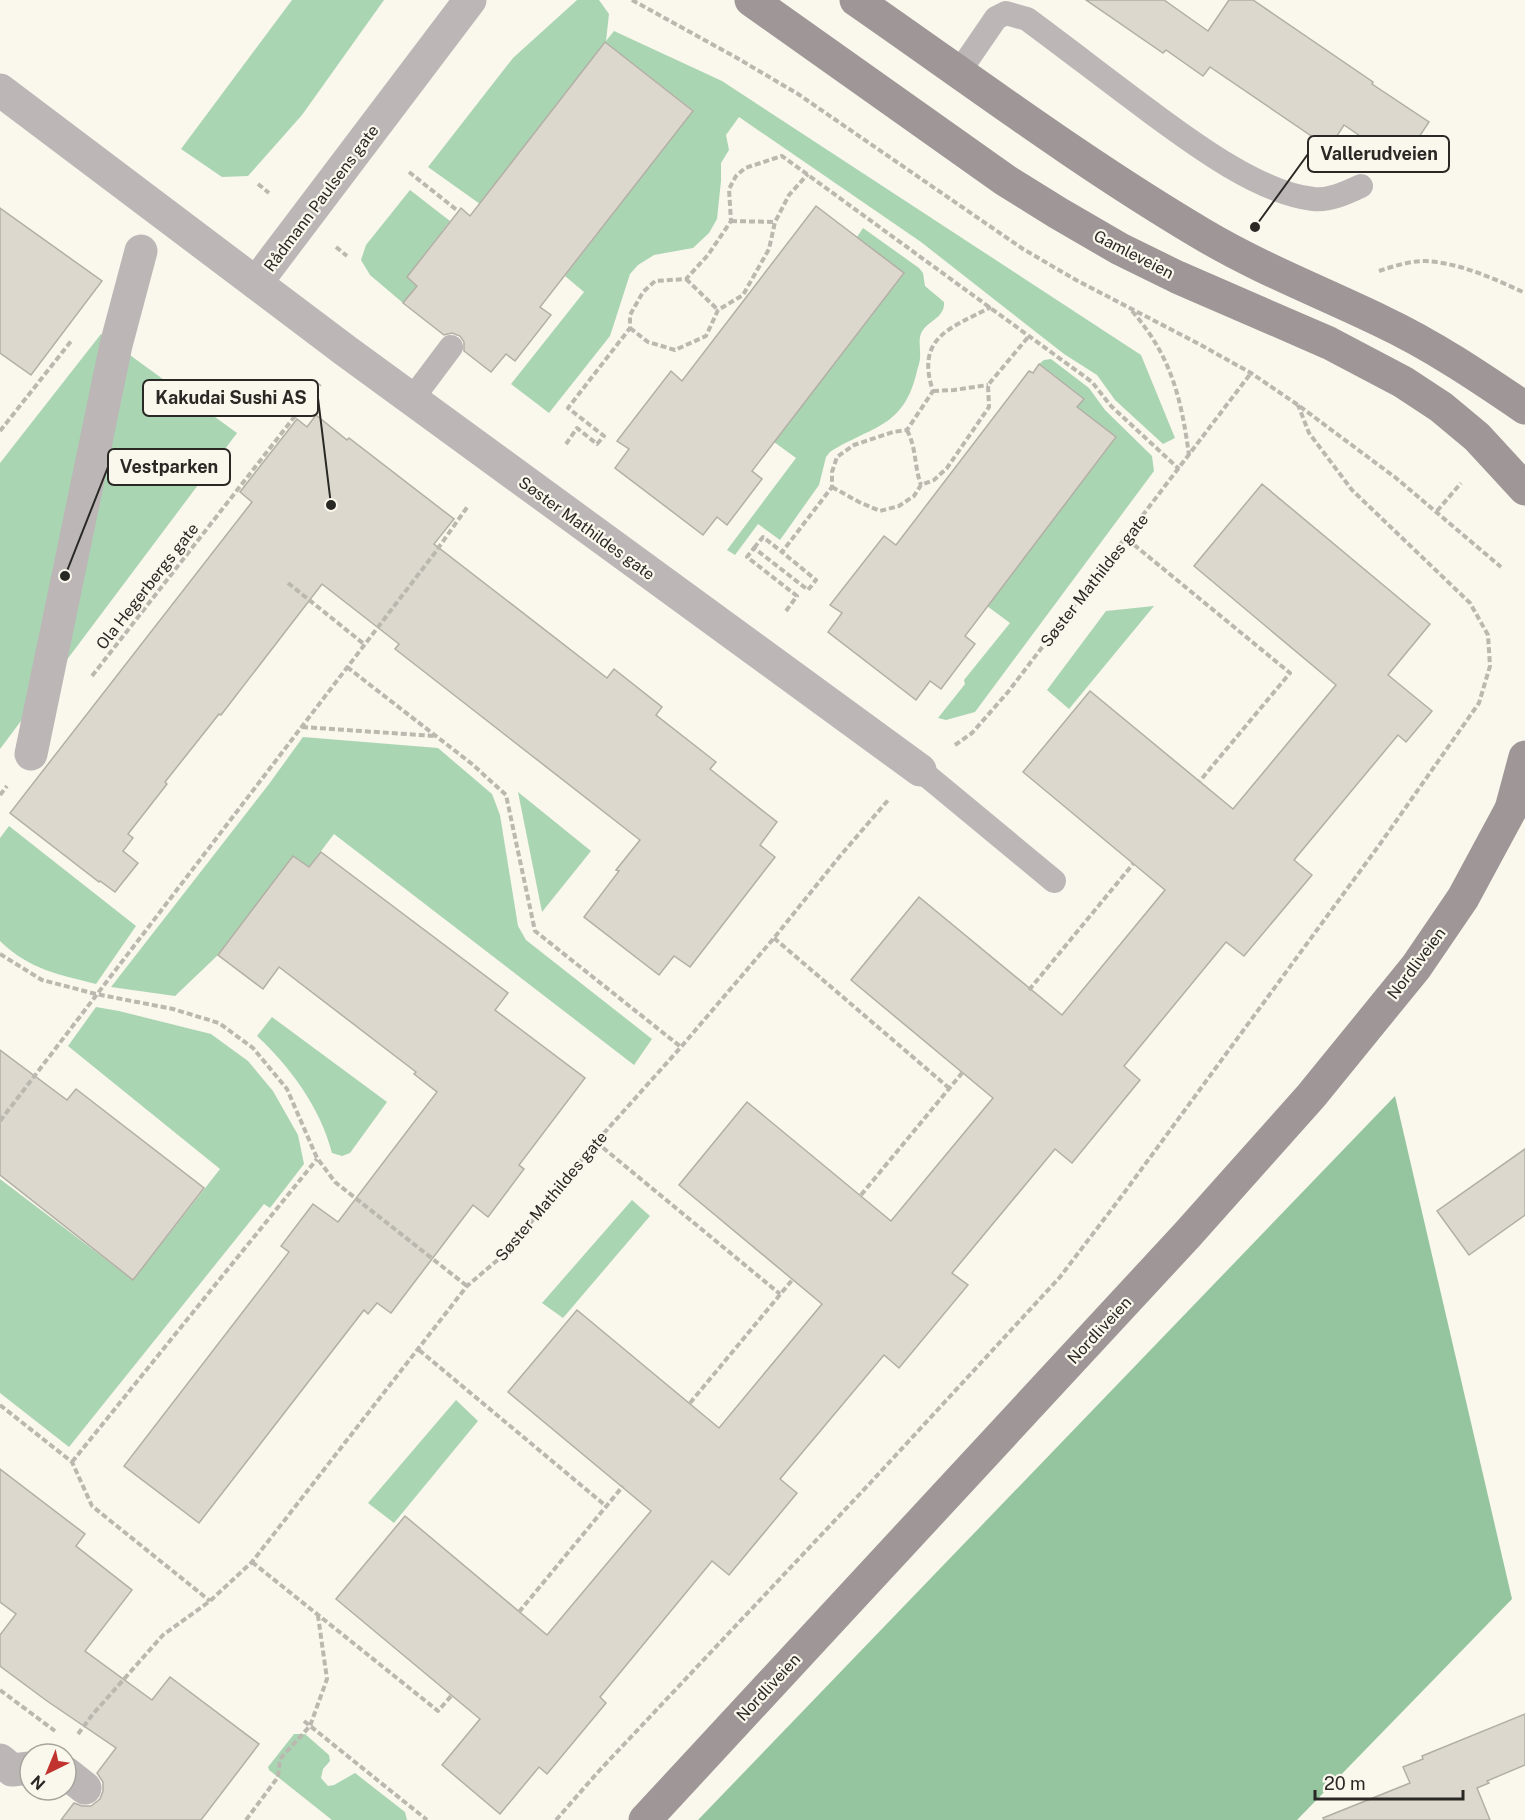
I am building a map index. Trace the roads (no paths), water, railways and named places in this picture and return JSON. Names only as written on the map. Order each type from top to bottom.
[{"type":"main road","name":"Gamleveien","points":[[751,0],[1005,180],[1058,213],[1120,249],[1177,277],[1329,343],[1403,382],[1441,407],[1477,436],[1525,489]]},
{"type":"main road","points":[[856,0],[1055,139],[1201,234],[1246,259],[1383,321],[1426,344],[1464,366],[1525,408]]},
{"type":"main road","name":"Nordliveien","points":[[645,1820],[1179,1244],[1311,1096],[1416,967],[1463,898],[1518,800],[1525,757]]},
{"type":"street","name":"Rådmann Paulsens gate","points":[[0,90],[256,283],[470,0]]},
{"type":"street","points":[[31,754],[116,345],[141,251]]},
{"type":"street","name":"Søster Mathildes gate","points":[[256,283],[920,770]]},
{"type":"street","points":[[0,1760],[12,1770],[18,1769]]},
{"type":"lane","points":[[959,72],[996,18],[1006,13],[1017,16],[1027,19],[1194,143],[1238,170],[1282,191],[1314,199],[1339,196],[1361,186]]},
{"type":"lane","points":[[412,399],[451,347]]},
{"type":"lane","points":[[920,770],[1054,881]]},
{"type":"place","name":"Vallerudveien","points":[[1255,227]]},
{"type":"place","name":"Kakudai Sushi AS","points":[[331,505]]},
{"type":"place","name":"Vestparken","points":[[65,576]]}]
